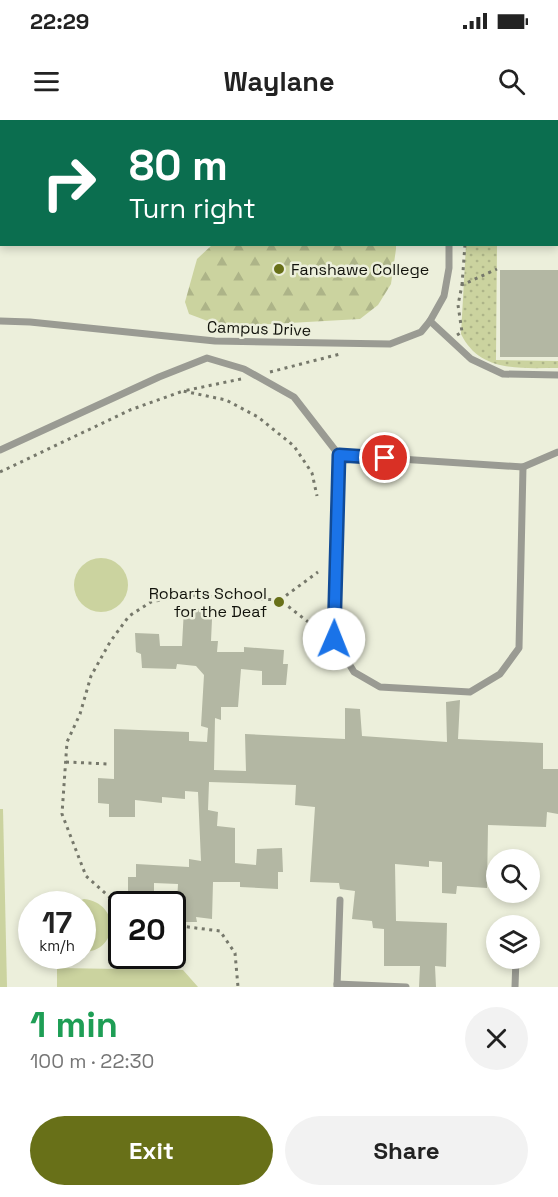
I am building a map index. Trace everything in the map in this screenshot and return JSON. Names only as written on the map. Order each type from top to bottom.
[{"type":"lane","name":"Campus Drive","points":[[0,321],[215,341],[390,344],[421,332],[430,321],[444,296],[449,268],[449,246]]},
{"type":"lane","points":[[430,321],[471,359],[503,374],[558,375]]},
{"type":"lane","points":[[0,450],[159,376],[207,358],[244,369],[294,397],[339,455],[334,639],[354,672],[380,687],[470,692],[500,674],[519,648],[523,467]]},
{"type":"lane","points":[[339,455],[523,467],[558,452]]},
{"type":"lane","points":[[340,900],[337,985],[406,987]]},
{"type":"lane","points":[[515,987],[516,969]]},
{"type":"path","points":[[462,285],[465,246]]},
{"type":"path","points":[[0,472],[130,410],[183,391],[256,376],[348,352]]},
{"type":"path","points":[[183,391],[226,400],[258,417],[294,446],[312,473],[317,496]]},
{"type":"path","points":[[280,600],[318,572]]},
{"type":"path","points":[[108,896],[86,876],[69,838],[62,814],[67,742],[80,714],[91,676],[129,616],[151,603],[183,595],[280,600],[316,628]]},
{"type":"path","points":[[66,762],[110,764]]},
{"type":"path","points":[[186,927],[220,931],[236,952],[238,987]]},
{"type":"green space","points":[[211,246],[396,246],[391,284],[378,305],[360,319],[237,326],[213,323],[189,314],[185,302],[197,259]]},
{"type":"green space","points":[[466,246],[497,246],[496,360],[558,361],[558,368],[516,368],[490,362],[469,347],[461,334]]},
{"type":"green space","points":[[101,558],[111,560],[120,566],[126,575],[128,585],[126,595],[120,604],[111,610],[101,612],[91,610],[82,604],[76,595],[74,585],[76,575],[82,566],[91,560]]},
{"type":"green space","points":[[0,809],[3,809],[7,987],[0,987]]},
{"type":"green space","points":[[96,902],[105,909],[108,916],[108,938],[96,949]]},
{"type":"green space","points":[[57,969],[96,969],[183,970],[198,987],[57,987]]},
{"type":"building","points":[[500,270],[558,270],[558,357],[500,357]]},
{"type":"building","points":[[184,608],[203,609],[204,619],[212,619],[211,641],[218,641],[217,652],[244,652],[244,647],[284,650],[283,664],[288,664],[286,685],[262,685],[262,671],[241,669],[238,707],[221,707],[221,720],[215,718],[214,770],[246,771],[245,734],[345,739],[345,708],[360,709],[362,736],[447,742],[446,702],[460,700],[458,739],[543,743],[543,769],[558,769],[558,814],[547,812],[546,827],[488,825],[486,888],[457,886],[456,894],[442,893],[442,862],[429,861],[429,867],[395,864],[396,921],[447,923],[446,967],[435,966],[436,987],[419,987],[420,966],[384,966],[384,929],[373,928],[372,921],[352,919],[355,891],[340,889],[339,883],[310,882],[315,807],[295,805],[296,785],[209,782],[208,810],[218,812],[217,826],[235,828],[235,863],[256,865],[257,849],[282,848],[283,872],[278,872],[278,889],[240,887],[240,882],[213,882],[212,919],[196,917],[197,922],[186,922],[186,891],[178,891],[178,884],[154,883],[154,891],[128,891],[128,877],[136,877],[136,864],[189,867],[189,859],[201,861],[198,792],[185,791],[185,799],[162,797],[162,803],[135,800],[135,817],[109,817],[109,804],[98,803],[98,778],[114,779],[114,729],[189,732],[189,741],[207,742],[208,728],[201,726],[204,675],[196,666],[177,664],[176,669],[142,668],[141,654],[136,652],[135,633],[159,634],[160,646],[182,646]]},
{"type":"place","name":"Fanshawe College","points":[[279,269]]},
{"type":"place","name":"Robarts School for the Deaf","points":[[279,602]]},
{"type":"route","points":[[334,639],[339,455],[385,458]]}]
